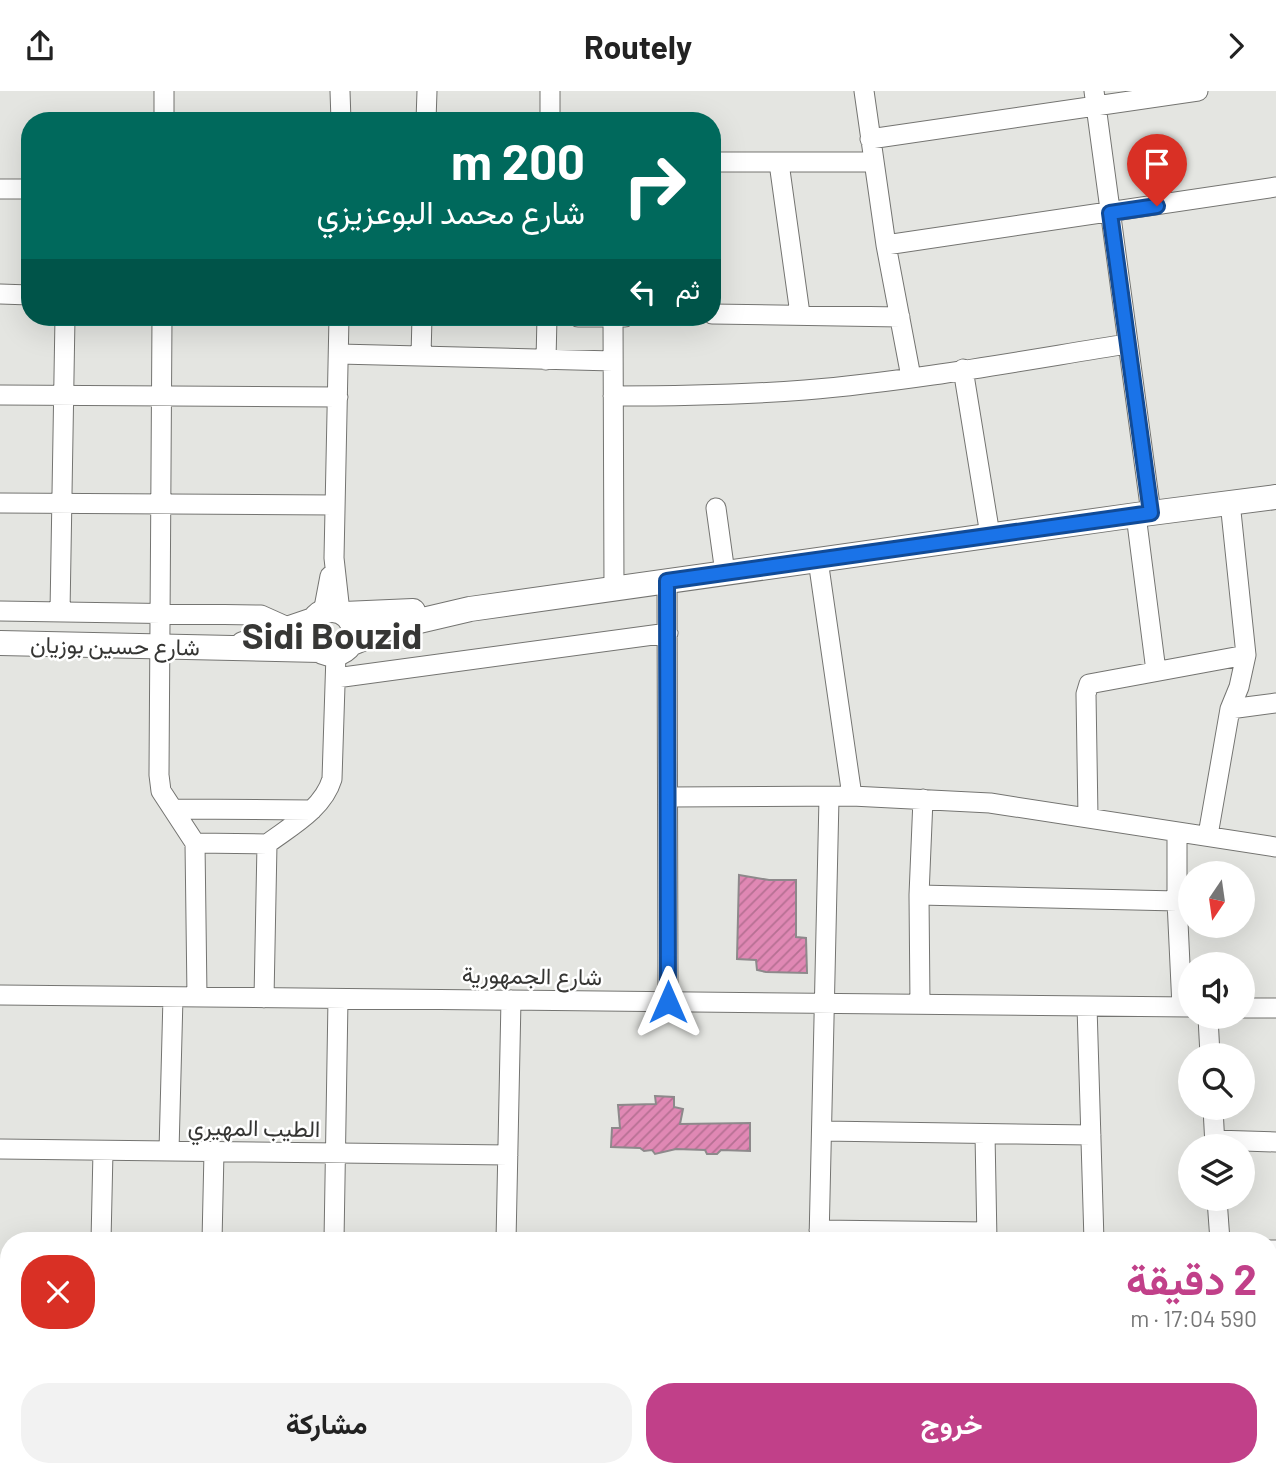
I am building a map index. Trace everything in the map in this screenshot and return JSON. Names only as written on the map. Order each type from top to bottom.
[{"type":"main road","points":[[336,656],[389,628],[470,609],[1276,497]]},
{"type":"main road","name":"شارع حسين بوزيان","points":[[230,649],[330,615],[470,609]]},
{"type":"main road","points":[[330,615],[354,628],[354,636],[336,656],[310,637],[310,628],[330,615]]},
{"type":"main road","name":"شارع حسين بوزيان","points":[[0,643],[158,646],[336,656]]},
{"type":"street","points":[[164,91],[164,112]]},
{"type":"street","points":[[340,91],[341,112]]},
{"type":"street","points":[[426,112],[427,91]]},
{"type":"street","points":[[550,91],[550,112]]},
{"type":"street","points":[[864,91],[886,245],[911,377]]},
{"type":"street","points":[[870,139],[1095,99],[1198,91]]},
{"type":"street","points":[[1095,99],[1127,344],[1156,671]]},
{"type":"street","points":[[721,162],[874,162]]},
{"type":"street","points":[[779,163],[800,314]]},
{"type":"street","points":[[886,245],[1276,187]]},
{"type":"street","points":[[0,189],[21,189]]},
{"type":"street","points":[[0,294],[21,295]]},
{"type":"street","points":[[721,314],[900,317]]},
{"type":"street","points":[[60,612],[65,326]]},
{"type":"street","points":[[162,326],[159,775],[161,791],[195,843],[197,997]]},
{"type":"street","points":[[330,615],[340,326]]},
{"type":"street","points":[[421,356],[422,326]]},
{"type":"street","points":[[546,359],[547,326]]},
{"type":"street","points":[[613,326],[614,589]]},
{"type":"street","points":[[614,396],[695,396],[806,390],[1127,344]]},
{"type":"street","points":[[339,354],[614,361]]},
{"type":"street","points":[[964,369],[990,535]]},
{"type":"street","points":[[0,395],[338,397]]},
{"type":"street","points":[[1208,835],[1230,709],[1239,687],[1246,655],[1230,502]]},
{"type":"street","points":[[0,503],[335,505]]},
{"type":"street","points":[[716,508],[725,573]]},
{"type":"street","points":[[818,560],[852,796]]},
{"type":"street","points":[[667,581],[668,1002]]},
{"type":"street","points":[[0,611],[261,615],[289,628]]},
{"type":"street","points":[[195,843],[267,844],[312,810],[328,791],[332,779],[336,656],[668,633]]},
{"type":"street","points":[[1088,817],[1086,694],[1089,684],[1246,655]]},
{"type":"street","points":[[1230,709],[1276,703]]},
{"type":"street","points":[[669,797],[852,796],[990,803],[1276,846]]},
{"type":"street","points":[[819,1232],[829,798]]},
{"type":"street","points":[[920,1005],[919,895],[923,799]]},
{"type":"street","points":[[175,809],[312,810]]},
{"type":"street","points":[[1177,833],[1177,901],[1181,952]]},
{"type":"street","points":[[264,998],[267,844]]},
{"type":"street","points":[[919,895],[1177,901]]},
{"type":"street","name":"شارع الجمهورية","points":[[0,995],[1178,1007]]},
{"type":"street","points":[[169,1151],[173,997]]},
{"type":"street","points":[[334,1232],[338,999]]},
{"type":"street","points":[[506,1232],[511,1000]]},
{"type":"street","points":[[1087,1006],[1094,1232]]},
{"type":"street","points":[[1255,1008],[1276,1008]]},
{"type":"street","points":[[823,1131],[1091,1135]]},
{"type":"street","points":[[985,1133],[987,1232]]},
{"type":"street","points":[[1255,1142],[1276,1142]]},
{"type":"street","name":"الطيب المهيري","points":[[0,1149],[508,1155]]},
{"type":"street","points":[[101,1232],[103,1151]]},
{"type":"street","points":[[212,1232],[214,1152]]},
{"type":"street","points":[[1218,1211],[1219,1232]]},
{"type":"building","points":[[739,875],[769,880],[796,880],[796,937],[806,938],[807,973],[766,972],[757,970],[756,960],[737,959]]},
{"type":"building","points":[[655,1096],[674,1097],[674,1107],[683,1109],[680,1124],[750,1123],[750,1151],[721,1150],[717,1154],[707,1154],[705,1150],[676,1149],[655,1154],[652,1150],[644,1151],[640,1148],[611,1147],[612,1128],[620,1128],[618,1105],[656,1104]]},
{"type":"district","name":"Sidi Bouzid","points":[[332,636]]},
{"type":"route","points":[[668,1002],[667,581],[1151,513],[1110,213],[1157,206]]}]
